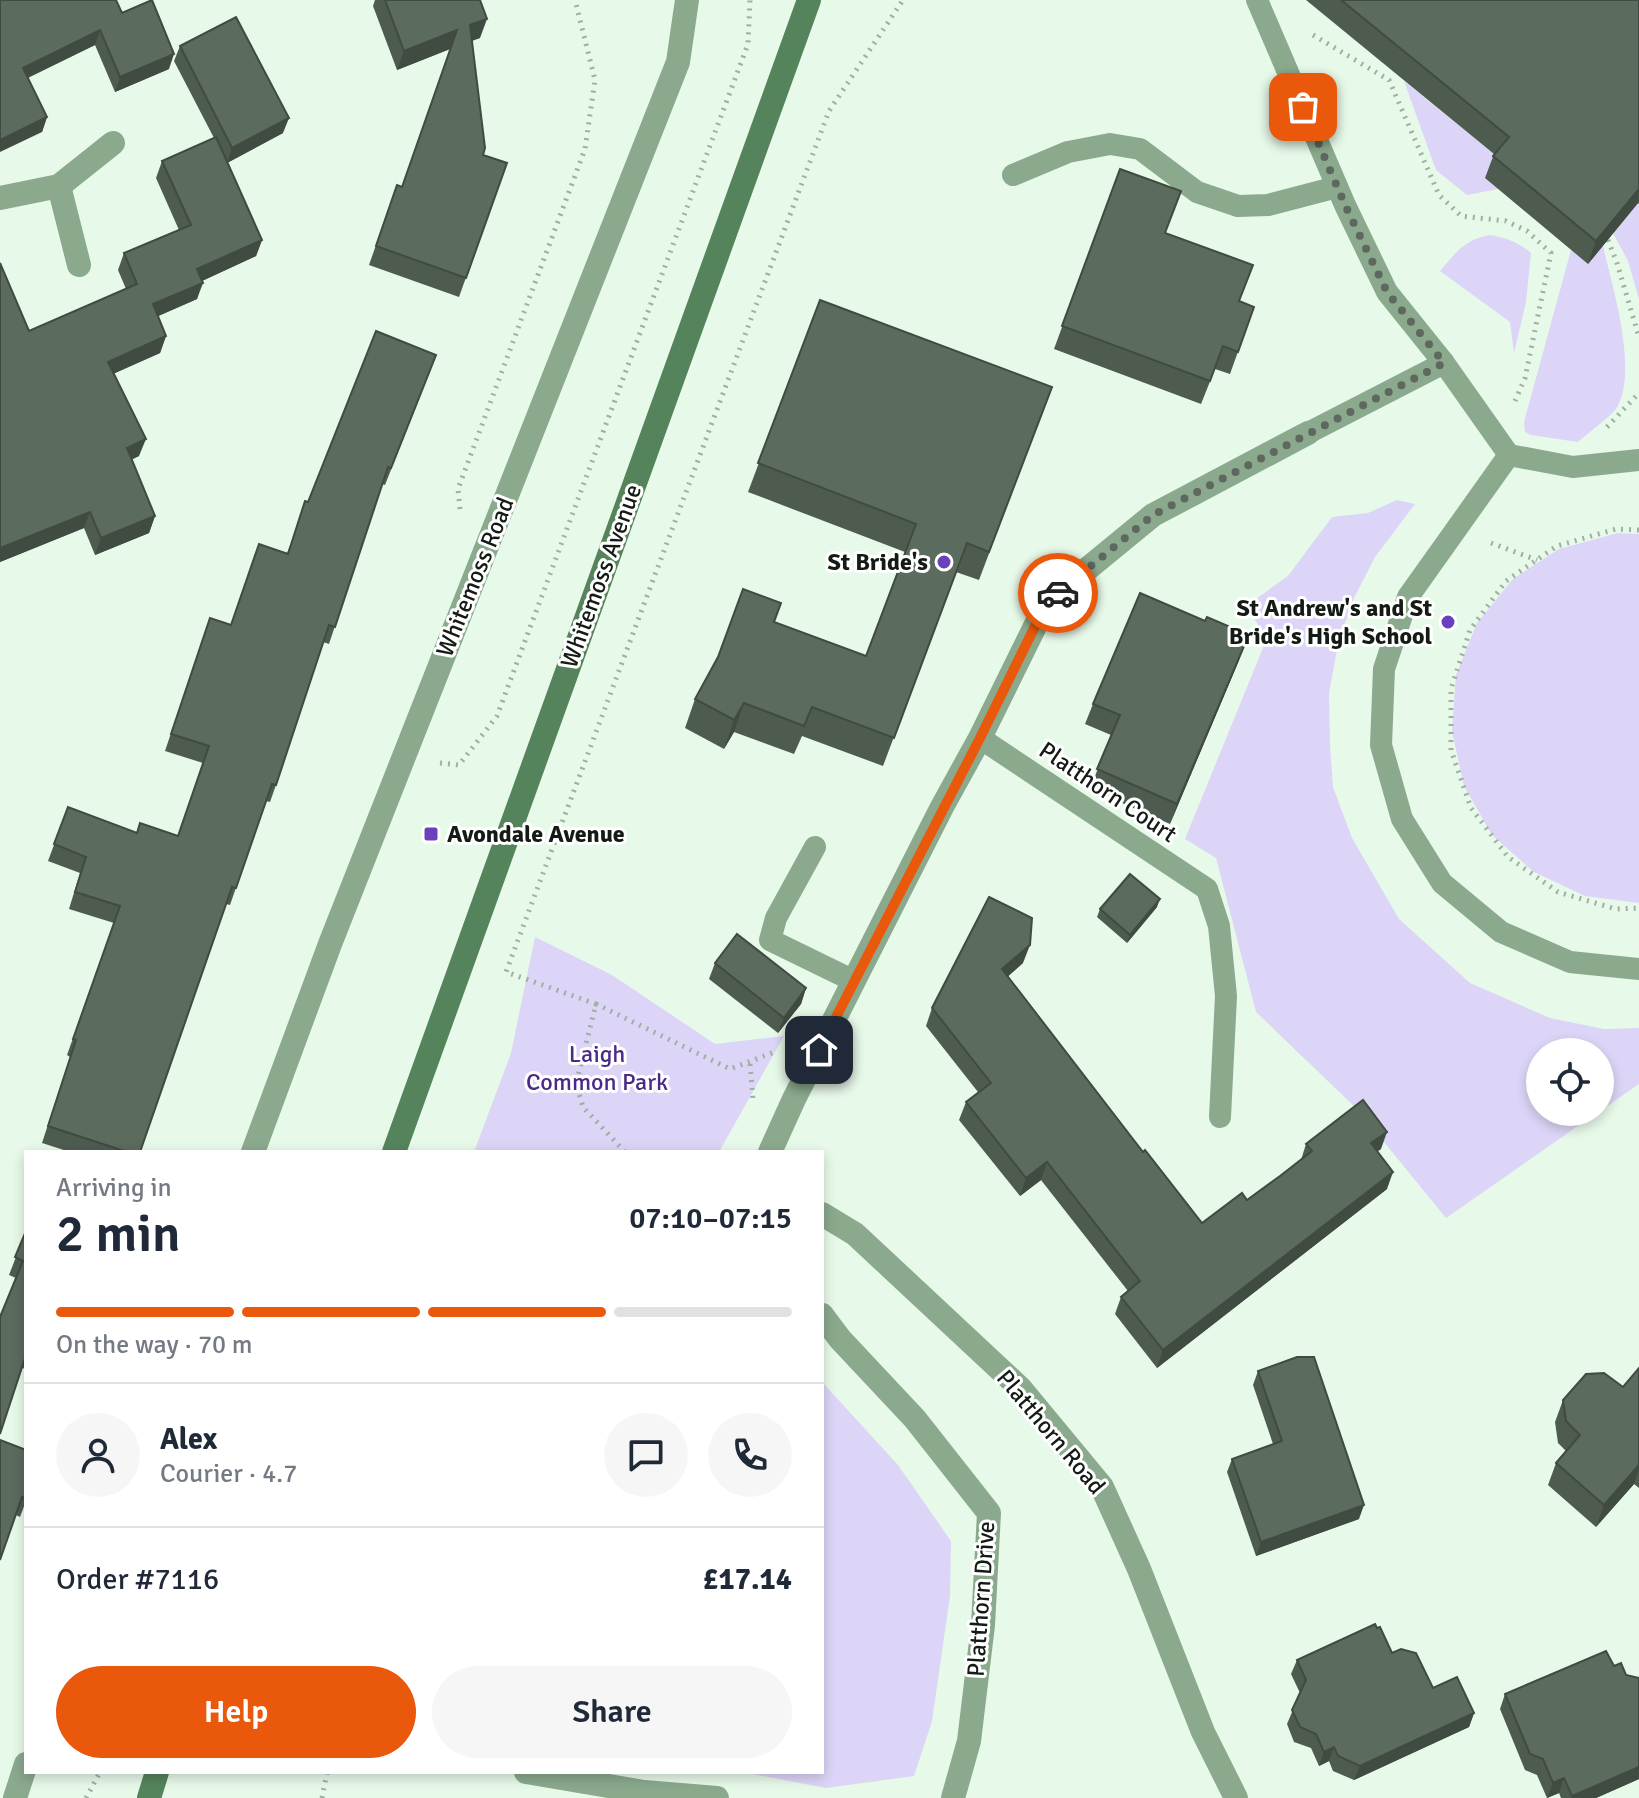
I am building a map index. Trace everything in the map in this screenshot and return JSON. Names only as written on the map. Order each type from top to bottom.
[{"type":"main road","name":"Whitemoss Avenue","points":[[395,1150],[809,0]]},
{"type":"main road","points":[[149,1798],[156,1774]]},
{"type":"street","name":"Whitemoss Road","points":[[254,1150],[330,944],[678,62],[687,0]]},
{"type":"street","points":[[0,198],[59,186],[113,143]]},
{"type":"street","points":[[59,186],[79,265]]},
{"type":"street","points":[[771,1150],[1047,602],[1153,515],[1308,433]]},
{"type":"street","name":"Platthorn Road","points":[[824,1215],[855,1234],[1020,1388],[1102,1487],[1139,1569],[1203,1732],[1236,1798]]},
{"type":"street","name":"Platthorn Drive","points":[[824,1318],[915,1419],[989,1513],[983,1625],[969,1741],[953,1798]]},
{"type":"street","points":[[15,1798],[24,1770]]},
{"type":"street","points":[[538,1774],[644,1792],[717,1798]]},
{"type":"lane","points":[[1257,0],[1337,187],[1387,292],[1444,363],[1509,455],[1573,467],[1639,460]]},
{"type":"lane","points":[[1013,175],[1068,152],[1110,144],[1140,149],[1197,192],[1238,206],[1268,205],[1337,187]]},
{"type":"lane","points":[[1308,433],[1444,363]]},
{"type":"lane","points":[[1509,455],[1408,597],[1384,669],[1381,745],[1402,819],[1442,883],[1501,932],[1570,962],[1639,969]]},
{"type":"lane","name":"Platthorn Court","points":[[980,738],[1207,889],[1219,926],[1226,996],[1220,1117]]},
{"type":"lane","points":[[815,847],[776,918],[770,940],[854,981]]},
{"type":"path","points":[[481,562],[464,552],[458,489],[587,139],[595,80],[575,0]]},
{"type":"path","points":[[403,761],[459,765],[497,716],[748,44],[750,0]]},
{"type":"path","points":[[832,1025],[750,1064],[730,1069],[596,1004],[506,972],[829,111],[903,0]]},
{"type":"path","points":[[1310,33],[1389,80],[1439,195],[1461,216],[1506,221],[1527,231],[1551,253],[1525,378],[1514,412]]},
{"type":"path","points":[[1608,240],[1639,337]]},
{"type":"path","points":[[1639,530],[1616,529],[1557,546],[1506,581],[1470,630],[1451,689],[1451,750],[1471,808],[1508,857],[1558,892],[1616,909],[1639,908]]},
{"type":"path","points":[[1457,530],[1537,560]]},
{"type":"path","points":[[596,1004],[576,1084],[583,1107],[623,1150]]},
{"type":"path","points":[[86,1798],[99,1774]]},
{"type":"path","points":[[322,1798],[327,1774]]},
{"type":"green space","points":[[1404,81],[1500,159],[1498,189],[1467,195],[1436,170]]},
{"type":"green space","points":[[1638,203],[1639,299],[1628,261],[1613,233]]},
{"type":"green space","points":[[1490,235],[1512,241],[1531,253],[1526,302],[1514,353],[1510,322],[1440,271],[1468,243]]},
{"type":"green space","points":[[1603,246],[1618,307],[1625,353],[1622,393],[1616,409],[1578,442],[1531,435],[1525,432],[1524,422],[1571,250],[1588,263]]},
{"type":"green space","points":[[1397,500],[1415,504],[1375,557],[1354,598],[1339,639],[1329,693],[1330,745],[1333,787],[1352,838],[1399,919],[1470,983],[1550,1018],[1604,1029],[1639,1028],[1639,1084],[1614,1101],[1614,1038],[1526,1038],[1526,1126],[1578,1126],[1446,1218],[1357,1109],[1256,1012],[1216,858],[1185,839],[1267,638],[1246,606],[1288,576],[1332,517],[1368,513]]},
{"type":"green space","points":[[1618,533],[1639,534],[1639,903],[1585,896],[1534,872],[1492,835],[1464,786],[1452,731],[1456,675],[1477,623],[1513,579],[1559,549]]},
{"type":"green space","name":"Laigh Common Park","points":[[535,937],[612,975],[715,1044],[784,1036],[720,1150],[475,1150],[511,1053]]},
{"type":"green space","points":[[824,1384],[898,1465],[951,1541],[950,1596],[932,1721],[914,1776],[826,1788],[752,1774],[824,1774]]},
{"type":"building","points":[[0,0],[116,0],[122,13],[152,0],[174,54],[120,77],[100,30],[23,68],[47,117],[0,140]]},
{"type":"building","points":[[385,0],[480,0],[487,19],[470,25],[485,148],[483,155],[507,163],[466,278],[376,246],[397,185],[402,187],[457,30],[404,51]]},
{"type":"building","points":[[1341,0],[1639,0],[1639,189],[1596,241],[1493,156],[1509,137]]},
{"type":"building","points":[[236,17],[289,118],[232,148],[180,46]]},
{"type":"building","points":[[216,137],[262,240],[197,269],[203,283],[153,304],[166,336],[108,362],[146,439],[127,448],[155,516],[101,538],[90,512],[0,548],[0,263],[29,331],[137,284],[124,253],[191,225],[162,161]]},
{"type":"building","points":[[1120,169],[1181,191],[1165,233],[1253,265],[1239,301],[1254,307],[1238,352],[1223,346],[1210,381],[1062,326]]},
{"type":"building","name":"St Bride's","points":[[820,300],[1052,387],[989,552],[967,543],[894,738],[812,707],[804,726],[744,703],[734,720],[695,699],[718,657],[743,589],[781,603],[774,622],[866,656],[916,524],[758,463]]},
{"type":"building","points":[[376,331],[436,355],[391,468],[388,467],[335,627],[329,625],[276,785],[272,784],[236,888],[232,887],[141,1150],[121,1150],[48,1126],[76,1040],[73,1039],[120,906],[75,892],[86,857],[54,844],[68,807],[137,833],[140,823],[178,836],[209,746],[171,734],[210,618],[231,625],[259,544],[288,554],[305,501],[308,502]]},
{"type":"building","points":[[1140,593],[1205,621],[1207,617],[1242,632],[1240,636],[1247,639],[1177,804],[1097,769],[1120,715],[1093,704]]},
{"type":"building","points":[[1130,874],[1160,899],[1130,935],[1100,909]]},
{"type":"building","points":[[989,897],[1032,918],[1030,945],[1002,969],[1143,1152],[1145,1150],[1202,1223],[1242,1193],[1247,1200],[1280,1176],[1312,1151],[1306,1144],[1363,1100],[1387,1132],[1371,1143],[1393,1172],[1163,1350],[1121,1297],[1140,1281],[1047,1162],[1026,1178],[966,1102],[991,1083],[932,1008]]},
{"type":"building","points":[[737,934],[806,988],[784,1018],[715,963]]},
{"type":"building","points":[[24,1236],[24,1361],[0,1434],[0,1317],[23,1261],[15,1257]]},
{"type":"building","points":[[1297,1357],[1314,1357],[1364,1505],[1261,1542],[1232,1459],[1282,1441],[1258,1371]]},
{"type":"building","points":[[1639,1368],[1639,1465],[1604,1505],[1556,1463],[1580,1435],[1566,1421],[1563,1400],[1586,1374],[1604,1373],[1623,1387]]},
{"type":"building","points":[[0,1440],[24,1449],[24,1498],[0,1560]]},
{"type":"building","points":[[1375,1624],[1377,1628],[1380,1627],[1392,1653],[1401,1649],[1416,1653],[1433,1688],[1457,1677],[1474,1713],[1360,1766],[1338,1756],[1334,1747],[1324,1752],[1316,1734],[1300,1727],[1292,1710],[1306,1680],[1297,1660]]},
{"type":"building","points":[[1606,1651],[1614,1666],[1621,1663],[1626,1675],[1639,1678],[1639,1767],[1572,1796],[1564,1778],[1553,1783],[1543,1759],[1530,1754],[1505,1694]]},
{"type":"way so far","points":[[1058,593],[1153,515],[1444,363],[1387,292],[1303,107]]},
{"type":"place","name":"St Bride's","points":[[944,562]]},
{"type":"place","name":"St Andrew's and St Bride's High School","points":[[1448,622]]},
{"type":"place","name":"Avondale Avenue","points":[[431,834]]},
{"type":"route","points":[[819,1050],[1047,602],[1058,593]]}]
